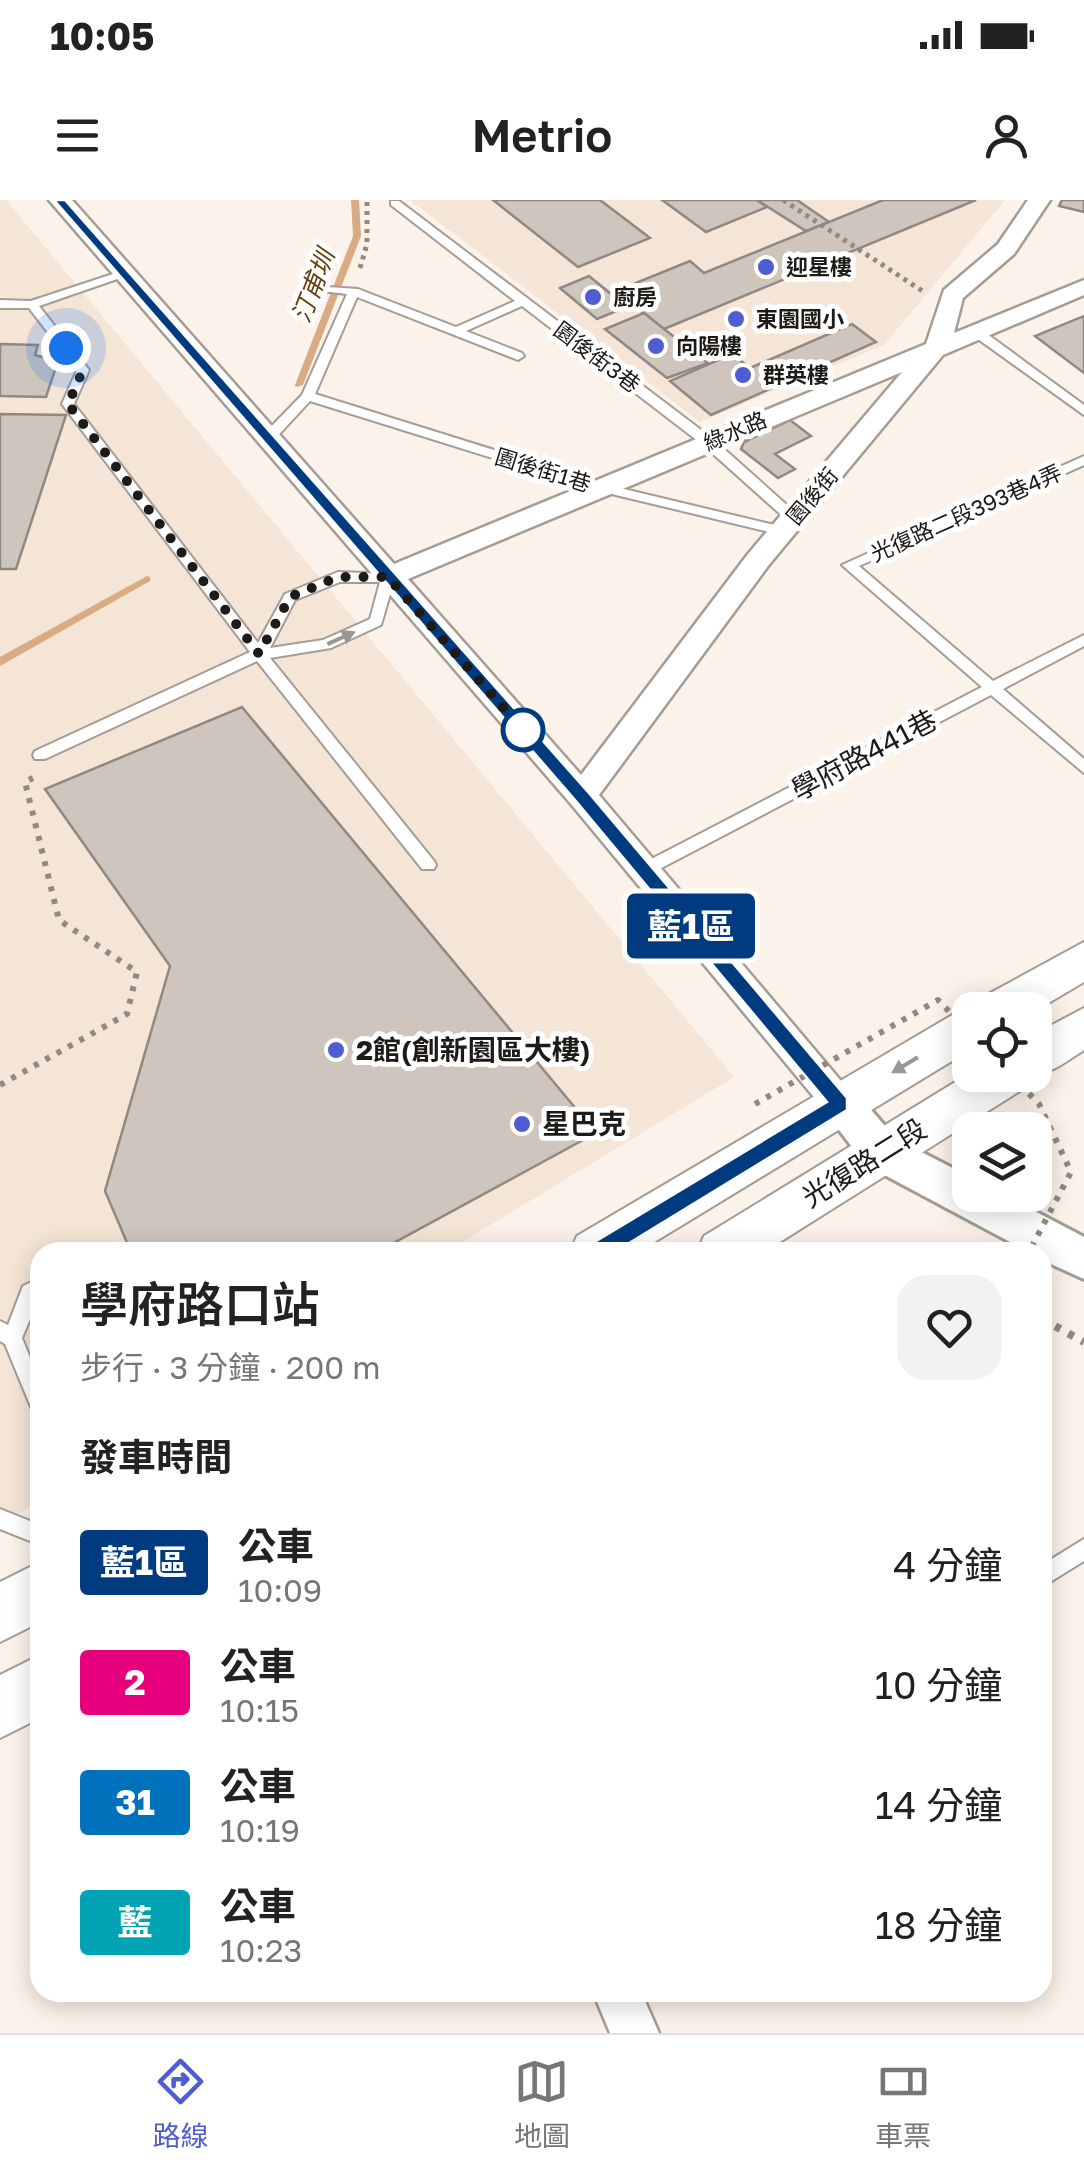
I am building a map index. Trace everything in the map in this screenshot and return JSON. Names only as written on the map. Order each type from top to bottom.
[{"type":"main road","points":[[1030,992],[1084,960]]},
{"type":"main road","points":[[1052,1047],[1084,1027]]},
{"type":"main road","points":[[612,1242],[952,1040]]},
{"type":"main road","name":"光復路二段","points":[[738,1242],[980,1092]]},
{"type":"main road","points":[[0,1614],[30,1596]]},
{"type":"main road","points":[[0,1709],[30,1690]]},
{"type":"street","points":[[60,200],[582,796],[881,1152],[1084,1258]]},
{"type":"street","name":"園後街","points":[[582,796],[788,524],[938,345],[952,296],[1006,249],[1039,200]]},
{"type":"street","name":"綠水路","points":[[388,577],[1084,287]]},
{"type":"street","points":[[621,2002],[635,2033]]},
{"type":"lane","name":"園後街3巷","points":[[396,203],[708,442],[788,524]]},
{"type":"lane","points":[[0,304],[32,305],[122,274]]},
{"type":"lane","points":[[317,288],[354,291],[518,356]]},
{"type":"lane","points":[[267,439],[308,396],[354,291]]},
{"type":"lane","points":[[456,331],[524,302]]},
{"type":"lane","points":[[32,305],[83,370],[68,404],[259,654],[428,865]]},
{"type":"lane","points":[[974,331],[1084,411]]},
{"type":"lane","name":"園後街1巷","points":[[308,396],[600,488],[788,524]]},
{"type":"lane","name":"光復路二段393巷4弄","points":[[990,689],[849,566],[1084,460]]},
{"type":"lane","points":[[40,756],[259,654],[326,645],[376,622],[388,577],[338,577],[290,597],[259,654]]},
{"type":"lane","name":"學府路441巷","points":[[644,870],[1084,640]]},
{"type":"lane","points":[[990,689],[1084,766]]},
{"type":"lane","points":[[30,1292],[6,1334],[30,1384]]},
{"type":"lane","points":[[0,1519],[30,1530]]},
{"type":"lane","points":[[1052,1570],[1084,1549]]},
{"type":"path","points":[[354,291],[367,244],[367,200]]},
{"type":"path","points":[[783,200],[927,294],[947,314]]},
{"type":"path","points":[[0,1085],[127,1014],[137,972],[59,920],[25,782],[42,774]]},
{"type":"path","points":[[754,1104],[938,1000],[952,1013]]},
{"type":"path","points":[[1026,1092],[1039,1104],[1071,1172],[1034,1242]]},
{"type":"path","points":[[1052,1324],[1084,1342]]},
{"type":"shaded area","points":[[0,200],[6,200],[734,1077],[462,1242],[30,1242],[30,1507],[0,1525]]},
{"type":"shaded area","name":"東園國小","points":[[410,200],[1005,200],[884,345],[700,422]]},
{"type":"building","points":[[493,200],[600,200],[650,238],[578,267]]},
{"type":"building","points":[[662,200],[757,200],[767,207],[706,232]]},
{"type":"building","points":[[757,200],[797,200],[829,222],[806,231]]},
{"type":"building","name":"迎星樓","points":[[883,200],[976,200],[664,329],[616,291],[690,261],[704,273]]},
{"type":"building","points":[[1062,200],[1084,200],[1084,212],[1059,206]]},
{"type":"building","name":"廚房","points":[[589,276],[627,307],[597,319],[560,288]]},
{"type":"building","name":"向陽樓","points":[[644,313],[708,363],[667,378],[605,329]]},
{"type":"building","points":[[1084,316],[1084,373],[1035,336]]},
{"type":"building","name":"群英樓","points":[[852,324],[876,342],[711,415],[670,381],[732,354],[750,368]]},
{"type":"building","points":[[0,344],[38,345],[35,355],[58,361],[46,397],[0,396]]},
{"type":"building","points":[[0,414],[66,415],[16,569],[0,569]]},
{"type":"building","points":[[790,420],[811,436],[775,454],[795,469],[778,478],[741,449],[744,442]]},
{"type":"building","name":"2館(創新園區大樓)","points":[[242,707],[596,1133],[395,1242],[127,1242],[105,1191],[170,966],[45,789]]},
{"type":"waterway","name":"汀甫圳","points":[[299,385],[357,236],[355,200]]},
{"type":"waterway","name":"汀甫圳","points":[[0,662],[147,579]]},
{"type":"bus line","name":"藍1區","points":[[60,200],[582,796],[840,1104],[612,1242]]},
{"type":"place","name":"迎星樓","points":[[766,267]]},
{"type":"place","name":"廚房","points":[[593,297]]},
{"type":"place","name":"東園國小","points":[[736,319]]},
{"type":"place","name":"向陽樓","points":[[656,346]]},
{"type":"place","name":"群英樓","points":[[743,375]]},
{"type":"place","name":"2館(創新園區大樓)","points":[[336,1050]]},
{"type":"place","name":"星巴克","points":[[522,1124]]},
{"type":"route","points":[[66,348],[83,370],[68,404],[259,654],[290,597],[338,577],[388,577],[523,730]]}]
